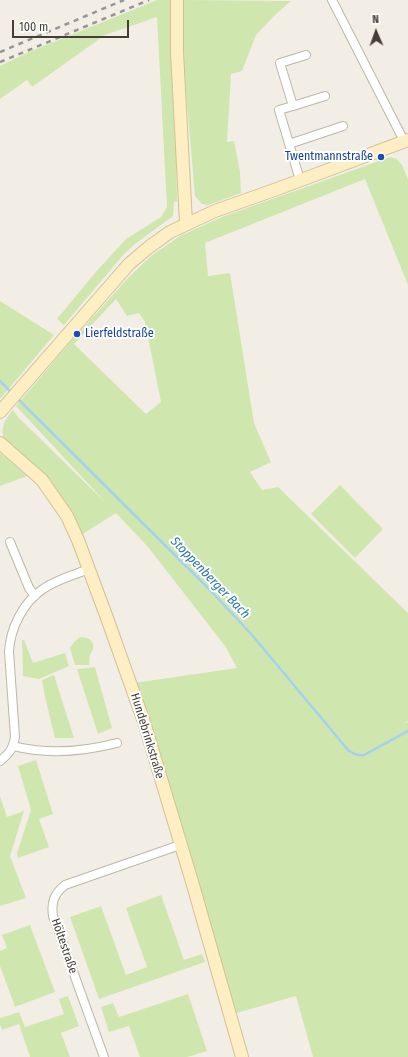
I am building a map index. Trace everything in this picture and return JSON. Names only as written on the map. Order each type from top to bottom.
[{"type":"street","points":[[177,0],[177,52],[186,223]]},
{"type":"street","points":[[0,412],[129,264],[160,239],[186,223],[214,210],[407,144],[332,0]]},
{"type":"street","points":[[294,106],[280,63],[306,55]]},
{"type":"street","points":[[300,180],[279,110],[325,96]]},
{"type":"street","points":[[289,144],[343,126]]},
{"type":"street","name":"Hundebrinkstraße","points":[[0,443],[42,480],[52,493],[72,527],[89,569],[108,618],[144,722],[242,1057]]},
{"type":"street","points":[[10,542],[29,588],[35,596]]},
{"type":"street","points":[[0,761],[14,746],[15,737],[9,646],[16,622],[35,596],[50,585],[89,569]]},
{"type":"street","points":[[14,746],[38,751],[62,752],[90,749],[117,743]]},
{"type":"street","name":"Höltestraße","points":[[104,1057],[53,916],[53,902],[58,891],[65,885],[180,845]]},
{"type":"green space","points":[[157,0],[172,0],[177,201],[174,202],[173,216],[124,254],[64,325],[57,319],[94,274],[126,239],[161,217],[167,207],[157,17],[105,35],[32,87],[27,80],[0,99],[0,66],[29,52]]},
{"type":"green space","points":[[182,0],[291,1],[256,35],[242,71],[231,74],[227,142],[234,141],[240,172],[241,193],[208,205],[202,204],[195,196],[184,69]]},
{"type":"green space","points":[[390,157],[397,159],[402,165],[408,179],[408,285],[365,179],[205,243],[208,276],[230,273],[254,423],[271,462],[250,472],[262,490],[278,487],[408,613],[408,721],[403,724],[408,722],[408,1057],[313,1057],[296,996],[233,1014],[134,683],[237,668],[225,646],[148,547],[116,513],[81,535],[4,440],[3,436],[4,424],[13,410],[18,417],[107,504],[16,406],[129,277],[151,256],[180,236],[222,217]],"holes":[[[116,299],[127,316],[139,313],[145,322],[161,402],[146,414],[74,344]]]},
{"type":"green space","points":[[0,301],[54,335],[0,399]]},
{"type":"green space","points":[[0,453],[27,476],[0,486]]},
{"type":"green space","points":[[340,485],[383,529],[355,558],[311,514]]},
{"type":"green space","points":[[80,637],[88,638],[93,643],[89,665],[75,665],[70,648]]},
{"type":"green space","points":[[22,640],[24,640],[33,663],[65,653],[69,666],[39,679],[23,676]]},
{"type":"green space","points":[[95,667],[112,728],[98,734],[77,669]]},
{"type":"green space","points":[[54,675],[74,738],[55,738],[42,680]]},
{"type":"green space","points":[[36,760],[53,814],[39,819],[49,847],[18,858],[17,853],[31,810],[18,766]]},
{"type":"green space","points":[[0,796],[7,817],[24,811],[10,856],[26,898],[0,906]]},
{"type":"green space","points":[[161,895],[184,960],[202,954],[205,962],[99,999],[70,917],[101,906],[126,975],[147,967],[126,908]]},
{"type":"green space","points":[[30,925],[55,992],[15,1007],[0,966],[0,951],[7,948],[2,935]]},
{"type":"green space","points":[[188,994],[207,1051],[187,1057],[140,1057],[129,1026],[109,1032],[101,1007],[113,1003],[119,1017]]},
{"type":"green space","points":[[68,996],[79,1026],[61,1033],[70,1057],[30,1057],[19,1024],[2,1030],[0,1018],[19,1012],[25,1027],[64,1014],[59,999]]},
{"type":"waterway","name":"Stoppenberger Bach","points":[[0,381],[12,393]]},
{"type":"waterway","name":"Stoppenberger Bach","points":[[17,398],[209,589],[252,635],[348,750],[355,754],[364,755],[408,731]]},
{"type":"railway","points":[[0,52],[124,0]]},
{"type":"railway","points":[[0,62],[149,0]]},
{"type":"place","name":"Twentmannstraße","points":[[381,157]]},
{"type":"place","name":"Lierfeldstraße","points":[[77,334]]}]
